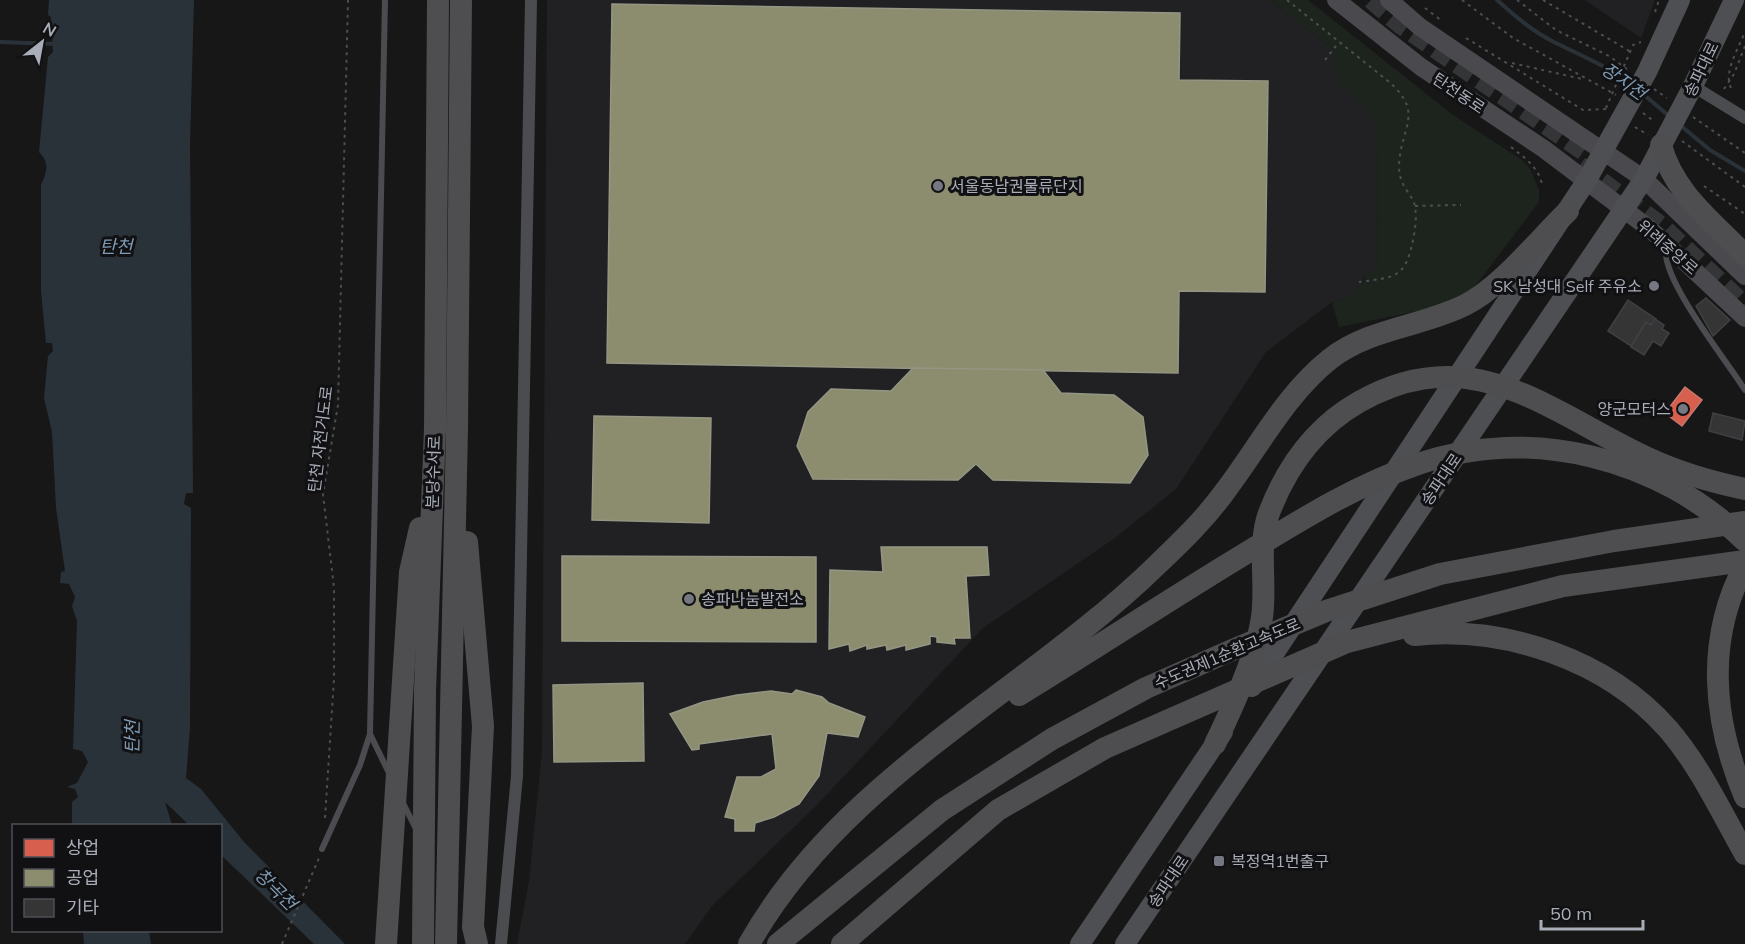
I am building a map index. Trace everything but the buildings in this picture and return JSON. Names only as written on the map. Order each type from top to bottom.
[{"type":"highway","name":"분당수서로","points":[[438,0],[451,692],[446,944]]},
{"type":"highway","name":"분당수서로","points":[[423,944],[414,690],[446,428],[461,0]]},
{"type":"highway","points":[[1666,137],[1665,160],[1681,191],[1745,255]]},
{"type":"highway","points":[[749,944],[794,880],[829,838],[874,795],[1154,568],[1221,498],[1286,404],[1323,365],[1363,339],[1455,310],[1474,300],[1493,285],[1568,211]]},
{"type":"highway","points":[[1215,744],[1239,694],[1260,629],[1266,524],[1287,474],[1307,445],[1339,415],[1376,393],[1416,380],[1459,378],[1496,384],[1525,393],[1650,459],[1682,472],[1745,489]]},
{"type":"highway","points":[[446,428],[483,726],[473,927],[477,944]]},
{"type":"highway","points":[[938,743],[1083,656],[1305,517],[1366,485],[1429,460],[1485,450],[1545,449],[1595,456],[1624,464],[1650,475],[1695,502],[1745,541]]},
{"type":"highway","name":"수도권제1순환고속도로","points":[[778,944],[942,810],[1052,739],[1146,688],[1230,651],[1326,611],[1440,574],[1614,541],[1745,522]]},
{"type":"highway","points":[[842,944],[998,810],[1105,748],[1347,642],[1563,586],[1745,563]]},
{"type":"highway","points":[[1745,563],[1724,620],[1717,672],[1718,703],[1724,739],[1745,797]]},
{"type":"highway","points":[[1347,642],[1419,634],[1482,635],[1557,654],[1601,675],[1642,704],[1669,730],[1699,773],[1745,854]]},
{"type":"highway","points":[[386,944],[414,690]]},
{"type":"main road","name":"탄천동로","points":[[1336,0],[1422,68],[1587,180]]},
{"type":"main road","name":"탄천동로","points":[[1389,0],[1420,27],[1603,149]]},
{"type":"main road","points":[[1080,944],[1568,211],[1587,180],[1623,109],[1651,44],[1680,0]]},
{"type":"main road","name":"송파대로","points":[[1125,944],[1624,210],[1691,91],[1734,0]]},
{"type":"main road","name":"위례중앙로","points":[[1603,149],[1644,178],[1745,276]]},
{"type":"main road","name":"위례중앙로","points":[[1587,180],[1673,250],[1745,318]]},
{"type":"street","points":[[501,944],[517,776],[531,0]]},
{"type":"street","points":[[1691,91],[1717,100],[1745,118]]},
{"type":"lane","points":[[322,849],[360,765],[370,734],[385,0]]},
{"type":"lane","points":[[1673,250],[1666,254],[1666,264],[1683,296],[1745,390]]},
{"type":"lane","points":[[370,734],[434,866]]},
{"type":"lane","points":[[440,888],[453,944]]},
{"type":"path","name":"탄천 자전거도로","points":[[282,944],[322,849],[334,679],[334,588],[323,494],[338,405],[348,0]]},
{"type":"path","points":[[1287,0],[1403,94],[1409,118],[1399,165],[1400,179],[1415,206],[1415,226],[1409,260],[1404,269],[1392,278],[1359,282]]},
{"type":"path","points":[[1462,0],[1505,33],[1586,80],[1623,109],[1745,187]]},
{"type":"path","points":[[1543,0],[1631,52]]},
{"type":"path","points":[[1652,21],[1659,0]]},
{"type":"path","points":[[1422,7],[1449,27]]},
{"type":"path","points":[[1731,88],[1728,83],[1745,32]]},
{"type":"path","points":[[1458,33],[1509,62],[1583,110],[1623,109],[1666,137]]},
{"type":"path","points":[[1325,60],[1339,42]]},
{"type":"path","points":[[1623,109],[1633,45],[1651,44]]},
{"type":"path","points":[[1717,100],[1728,83],[1745,46]]},
{"type":"path","points":[[1509,62],[1586,80]]},
{"type":"path","points":[[1699,182],[1745,214]]},
{"type":"path","points":[[1415,206],[1461,205]]},
{"type":"shaded area","points":[[547,0],[1270,0],[1327,45],[1334,54],[1340,83],[1359,100],[1369,111],[1371,118],[1377,122],[1378,273],[1366,273],[1359,289],[1351,298],[1332,302],[1266,352],[1176,489],[1115,538],[983,628],[816,806],[712,906],[685,944],[517,944],[529,881],[542,752]]},
{"type":"shaded area","points":[[1270,0],[1308,0],[1453,115],[1522,160],[1529,167],[1539,190],[1539,202],[1473,289],[1433,308],[1339,327],[1332,302],[1351,298],[1364,281],[1366,272],[1378,272],[1377,123],[1371,122],[1368,110],[1342,86],[1327,45]]},
{"type":"shaded area","points":[[1585,0],[1655,0],[1641,38]]},
{"type":"water","name":"탄천","points":[[49,0],[194,0],[190,143],[193,493],[186,493],[184,504],[191,508],[190,728],[186,778],[201,789],[244,842],[345,944],[314,944],[222,856],[222,824],[188,824],[165,802],[172,824],[72,824],[72,802],[78,797],[75,789],[67,787],[77,783],[88,762],[82,751],[73,749],[77,621],[72,606],[75,597],[69,584],[60,583],[61,572],[65,571],[56,508],[52,432],[44,398],[48,356],[53,351],[52,343],[46,343],[41,291],[41,185],[45,176],[46,164],[39,152],[48,57],[53,52],[51,17],[48,15]]},
{"type":"water","points":[[83,932],[149,932],[151,944],[84,944]]},
{"type":"waterway","name":"장지천","points":[[1497,0],[1538,33],[1604,67],[1632,86]]},
{"type":"waterway","points":[[0,42],[56,44]]},
{"type":"waterway","name":"장지천","points":[[1643,94],[1669,116]]},
{"type":"waterway","name":"장지천","points":[[1680,125],[1710,150],[1745,171]]},
{"type":"tunnel","points":[[1371,0],[1400,25],[1604,166]]},
{"type":"tunnel","points":[[1580,165],[1661,225],[1745,305]]},
{"type":"place","name":"서울동남권물류단지","points":[[938,186]]},
{"type":"place","name":"SK 남성대 Self 주유소","points":[[1654,286]]},
{"type":"place","name":"양군모터스","points":[[1683,409]]},
{"type":"place","name":"송파나눔발전소","points":[[689,599]]},
{"type":"place","name":"복정역1번출구","points":[[1219,861]]},
{"type":"water label","name":"창곡천","points":[[276,889]]}]
